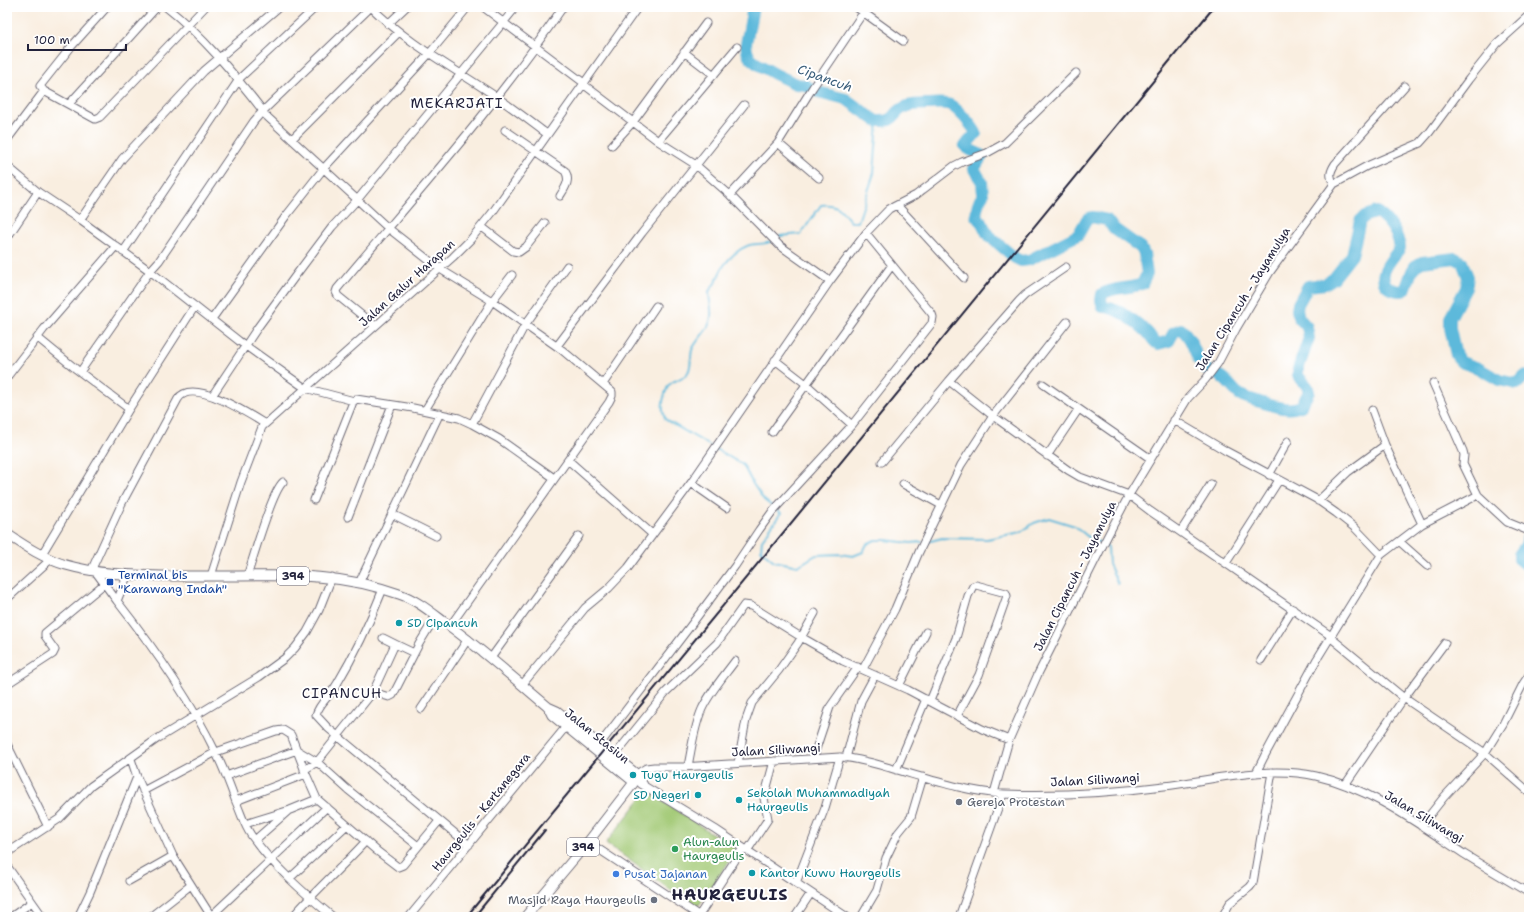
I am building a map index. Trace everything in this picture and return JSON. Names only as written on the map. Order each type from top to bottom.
[{"type":"main road","name":"394","points":[[7,534],[51,560],[93,571],[128,574],[332,577],[360,583],[383,589],[407,598],[436,616],[468,639],[548,707],[556,711],[568,724],[600,744],[637,779],[588,842],[525,917]]},
{"type":"main road","name":"Jalan Stasiun","points":[[568,724],[637,779]]},
{"type":"street","points":[[107,7],[40,86],[44,91],[95,119],[98,119],[205,7]]},
{"type":"street","points":[[68,104],[157,7]]},
{"type":"street","points":[[166,7],[188,25],[239,80],[262,112],[358,198],[388,228],[440,269],[492,301],[557,346],[612,392],[609,402],[554,478],[510,544],[450,626]]},
{"type":"street","points":[[80,220],[122,159],[218,58],[279,7]]},
{"type":"street","points":[[123,252],[242,75],[316,7]]},
{"type":"street","points":[[80,372],[150,271],[159,261],[250,127],[262,112],[371,7],[398,33],[497,97],[547,134]]},
{"type":"street","points":[[388,24],[406,7]]},
{"type":"street","points":[[212,319],[286,216],[324,168],[429,54],[468,7]]},
{"type":"street","points":[[482,7],[536,46],[658,141],[696,165],[730,195],[779,244],[830,281]]},
{"type":"street","points":[[212,396],[274,305],[332,227],[358,198],[516,7]]},
{"type":"street","points":[[375,326],[338,296],[336,292],[497,97],[536,46],[563,7]]},
{"type":"street","name":"Jalan Galur Harapan","points":[[210,576],[241,482],[259,434],[265,424],[440,269],[463,248],[482,227],[638,7]]},
{"type":"street","points":[[856,7],[865,10],[903,42]]},
{"type":"street","points":[[730,195],[778,143],[813,87],[865,10]]},
{"type":"street","name":"Jalan Cipancuh - Jayamulya","points":[[994,793],[1009,740],[1044,660],[1129,494],[1191,393],[1206,380],[1218,363],[1270,272],[1334,184],[1367,166],[1420,143],[1497,44],[1529,15]]},
{"type":"street","points":[[612,145],[633,122],[706,23]]},
{"type":"street","points":[[292,139],[398,33]]},
{"type":"street","points":[[658,141],[737,47]]},
{"type":"street","points":[[684,52],[714,75]]},
{"type":"street","points":[[522,685],[585,608],[609,588],[628,568],[691,483],[830,281],[866,233],[881,216],[889,209],[916,195],[954,166],[987,153],[1005,143],[1076,74]]},
{"type":"street","points":[[1334,184],[1330,176],[1331,170],[1405,86]]},
{"type":"street","points":[[7,140],[44,91]]},
{"type":"street","points":[[557,346],[744,105]]},
{"type":"street","points":[[505,130],[536,150],[567,174],[568,182],[560,196]]},
{"type":"street","points":[[778,143],[819,178]]},
{"type":"street","points":[[7,166],[38,192],[116,246],[246,346],[305,388],[331,396],[450,415],[472,424],[513,448],[554,478]]},
{"type":"street","points":[[7,238],[38,192]]},
{"type":"street","points":[[897,205],[964,278]]},
{"type":"street","points":[[482,227],[514,251],[519,252],[526,248],[545,223]]},
{"type":"street","points":[[600,744],[707,604],[775,509],[852,426],[932,323],[932,314],[866,233]]},
{"type":"street","points":[[7,377],[116,246]]},
{"type":"street","points":[[772,432],[892,264]]},
{"type":"street","points":[[472,424],[525,325],[567,266]]},
{"type":"street","points":[[882,462],[1022,298],[1066,267]]},
{"type":"street","points":[[425,410],[492,301],[512,275]]},
{"type":"street","points":[[42,554],[129,409],[195,306]]},
{"type":"street","points":[[603,384],[656,306]]},
{"type":"street","points":[[813,758],[830,707],[860,668],[895,609],[941,505],[961,465],[993,416],[1067,322]]},
{"type":"street","points":[[38,338],[129,409]]},
{"type":"street","points":[[775,360],[806,384],[852,426]]},
{"type":"street","points":[[950,381],[993,416],[1047,456],[1080,477],[1129,494],[1226,563],[1293,608],[1331,636],[1404,698],[1485,753],[1529,792]]},
{"type":"street","points":[[1433,383],[1463,451],[1463,464],[1478,495],[1507,522],[1526,530]]},
{"type":"street","points":[[1043,384],[1078,410],[1151,459]]},
{"type":"street","points":[[265,424],[238,408],[212,396],[190,391],[180,395],[122,503],[93,571],[146,638],[170,672],[197,715],[216,752],[245,824],[255,840],[290,878],[333,917]]},
{"type":"street","points":[[314,500],[354,400]]},
{"type":"street","points":[[348,517],[392,405]]},
{"type":"street","points":[[1047,456],[1078,410]]},
{"type":"street","points":[[1372,410],[1385,445],[1422,524]]},
{"type":"street","points":[[360,583],[440,413]]},
{"type":"street","points":[[1174,420],[1226,451],[1336,512],[1355,528],[1381,555]]},
{"type":"street","points":[[1269,475],[1288,441]]},
{"type":"street","points":[[1318,501],[1348,472],[1385,445]]},
{"type":"street","points":[[568,460],[652,534]]},
{"type":"street","points":[[1226,563],[1279,480]]},
{"type":"street","points":[[247,576],[277,490],[283,482]]},
{"type":"street","points":[[691,483],[727,508]]},
{"type":"street","points":[[903,484],[941,505]]},
{"type":"street","points":[[1181,531],[1211,484]]},
{"type":"street","points":[[1256,773],[1331,636],[1381,555],[1422,524],[1478,495]]},
{"type":"street","points":[[392,514],[436,536]]},
{"type":"street","points":[[491,658],[579,536]]},
{"type":"street","points":[[1400,542],[1427,566]]},
{"type":"street","points":[[7,600],[51,560]]},
{"type":"street","points":[[117,601],[128,574]]},
{"type":"street","points":[[7,853],[48,827],[65,814],[91,786],[163,735],[266,672],[295,648],[305,636],[319,610],[332,577]]},
{"type":"street","points":[[7,684],[52,654],[55,650],[45,636],[45,633],[104,584]]},
{"type":"street","points":[[896,770],[956,638],[968,596],[973,586],[976,585],[1006,593],[1007,596],[979,675],[956,716]]},
{"type":"street","points":[[383,589],[354,654],[336,687],[317,711],[316,715],[338,736],[468,845]]},
{"type":"street","points":[[614,756],[666,692],[717,643],[744,605],[751,606],[843,661],[928,700],[982,729],[1009,740]]},
{"type":"street","points":[[1261,660],[1293,608]]},
{"type":"street","points":[[738,763],[746,720],[752,703],[779,670],[815,613]]},
{"type":"street","points":[[373,692],[389,697],[393,695],[414,653],[436,616]]},
{"type":"street","points":[[899,686],[926,632]]},
{"type":"street","points":[[383,638],[414,653]]},
{"type":"street","points":[[421,709],[468,639]]},
{"type":"street","points":[[236,801],[305,772],[317,762],[373,692],[395,644]]},
{"type":"street","points":[[1345,785],[1404,698],[1445,644]]},
{"type":"street","points":[[688,766],[696,726],[702,709],[709,696],[735,661]]},
{"type":"street","points":[[796,883],[825,808],[861,701],[875,675]]},
{"type":"street","points":[[1421,826],[1444,797],[1485,753],[1503,724],[1529,675]]},
{"type":"street","name":"Haurgeulis - Kertanegara","points":[[410,917],[568,724]]},
{"type":"street","points":[[143,791],[216,752],[276,731],[283,730],[290,735],[317,799],[366,842],[398,867],[403,865],[439,821]]},
{"type":"street","points":[[7,744],[48,827]]},
{"type":"street","points":[[297,750],[317,762],[347,789],[418,846]]},
{"type":"street","points":[[226,776],[297,750]]},
{"type":"street","name":"Jalan Siliwangi","points":[[637,779],[641,771],[646,768],[654,767],[843,757],[858,759],[923,777],[1003,794],[1062,795],[1095,793],[1165,786],[1256,773],[1296,773],[1316,776],[1345,785],[1380,802],[1529,893]]},
{"type":"street","points":[[131,758],[137,777],[173,856],[210,916],[327,808]]},
{"type":"street","points":[[588,842],[699,916],[745,849],[768,819],[764,798],[774,761]]},
{"type":"street","points":[[1222,917],[1230,903],[1253,883],[1272,772]]},
{"type":"street","points":[[80,916],[137,777]]},
{"type":"street","points":[[861,917],[877,890],[886,858],[898,833],[911,817],[923,777]]},
{"type":"street","points":[[637,779],[847,917]]},
{"type":"street","points":[[959,917],[1003,794]]},
{"type":"street","points":[[245,824],[290,810],[317,799]]},
{"type":"street","points":[[255,840],[290,810]]},
{"type":"street","points":[[290,878],[347,825]]},
{"type":"street","points":[[295,914],[310,897],[366,842]]},
{"type":"street","points":[[129,881],[173,856]]},
{"type":"street","points":[[7,866],[43,917]]},
{"type":"street","points":[[150,917],[191,885]]},
{"type":"street","points":[[795,917],[811,893]]},
{"type":"street","points":[[11,917],[32,902]]},
{"type":"green space","name":"Alun-alun Haurgeulis","points":[[647,791],[737,850],[699,905],[692,906],[606,843]]},
{"type":"waterway","name":"Cipancuh","points":[[753,7],[746,44],[747,51],[750,58],[756,63],[775,74],[796,84],[805,85],[818,92],[846,99],[876,121],[892,119],[901,109],[913,105],[948,104],[960,112],[976,133],[965,146],[982,156],[974,169],[982,182],[983,195],[977,207],[976,216],[982,223],[988,235],[1015,258],[1021,261],[1029,260],[1078,235],[1087,219],[1092,217],[1107,220],[1113,228],[1141,248],[1144,254],[1147,274],[1142,284],[1111,290],[1102,294],[1101,300],[1103,307],[1115,310],[1133,320],[1149,334],[1154,342],[1158,344],[1169,341],[1174,332],[1181,329],[1189,338],[1197,357],[1205,368],[1227,381],[1236,392],[1242,396],[1283,408],[1301,406],[1309,392],[1307,386],[1298,376],[1298,369],[1309,338],[1307,327],[1299,318],[1297,310],[1298,304],[1308,286],[1325,284],[1334,278],[1352,255],[1360,221],[1365,216],[1377,212],[1392,228],[1397,237],[1400,248],[1386,268],[1383,279],[1385,284],[1394,290],[1403,291],[1405,290],[1415,266],[1422,262],[1455,258],[1462,262],[1468,277],[1466,288],[1450,318],[1450,328],[1456,355],[1461,362],[1478,368],[1499,380],[1517,384],[1525,376],[1529,375]]},
{"type":"waterway","points":[[776,239],[780,236],[801,234],[821,205],[835,206],[839,208],[851,222],[858,222],[874,173],[878,121]]},
{"type":"waterway","points":[[772,241],[744,247],[732,256],[723,267],[709,291],[711,310],[710,321],[709,325],[692,350],[689,372],[685,376],[671,383],[666,391],[663,406],[663,412],[666,420],[743,465],[753,484],[764,500],[781,513],[762,540],[761,550],[774,561],[798,566],[816,555],[840,554],[853,556],[863,552],[867,544],[875,540],[911,543],[922,542]]},
{"type":"waterway","points":[[927,542],[942,538],[987,539],[1021,532],[1034,523],[1049,518],[1075,526],[1087,536],[1108,547],[1109,564],[1118,584]]},
{"type":"waterway","name":"Cipancuh","points":[[1529,532],[1526,545],[1519,555],[1519,559],[1525,564],[1529,563]]},
{"type":"railway","points":[[466,917],[1214,7]]},
{"type":"railway","points":[[474,917],[545,830]]},
{"type":"place","name":"Terminal bis \"Karawang Indah\"","points":[[110,582]]},
{"type":"place","name":"SD Cipancuh","points":[[399,623]]},
{"type":"place","name":"Tugu Haurgeulis","points":[[633,775]]},
{"type":"place","name":"SD Negeri","points":[[698,795]]},
{"type":"place","name":"Sekolah Muhammadiyah Haurgeulis","points":[[739,800]]},
{"type":"place","name":"Gereja Protestan","points":[[959,802]]},
{"type":"place","name":"Alun-alun Haurgeulis","points":[[675,849]]},
{"type":"place","name":"Kantor Kuwu Haurgeulis","points":[[752,873]]},
{"type":"place","name":"Pusat Jajanan","points":[[616,874]]},
{"type":"place","name":"Masjid Raya Haurgeulis","points":[[654,900]]},
{"type":"district","name":"MEKARJATI","points":[[457,103]]},
{"type":"district","name":"CIPANCUH","points":[[342,693]]},
{"type":"district","name":"HAURGEULIS","points":[[730,894]]}]
